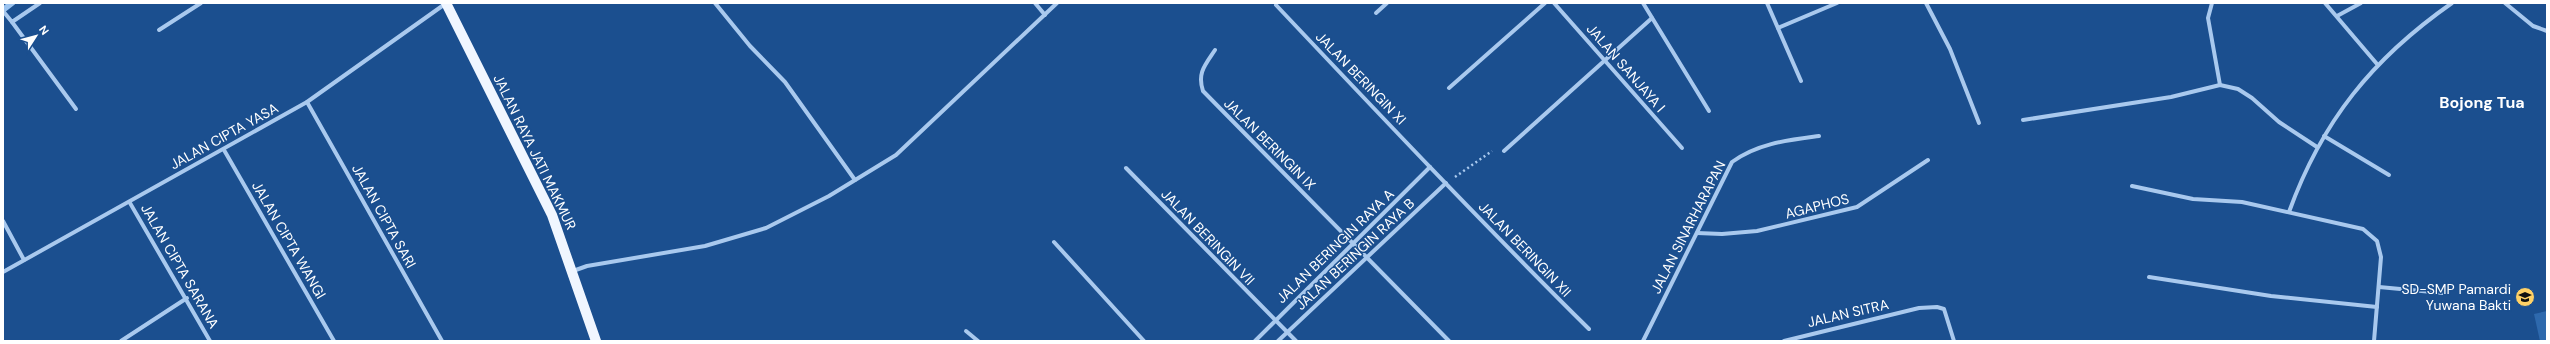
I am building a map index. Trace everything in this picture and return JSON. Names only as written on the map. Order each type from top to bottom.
[{"type":"main road","name":"JALAN RAYA JATI MAKMUR","points":[[446,3],[552,215],[573,271],[596,341]]},
{"type":"street","points":[[12,22],[40,3]]},
{"type":"street","points":[[159,30],[201,3]]},
{"type":"street","name":"JALAN CIPTA YASA","points":[[3,272],[224,150],[307,102],[446,3]]},
{"type":"street","points":[[715,3],[750,46],[784,82],[855,180]]},
{"type":"street","points":[[1035,3],[1045,15]]},
{"type":"street","points":[[573,271],[587,266],[705,246],[766,228],[855,180],[896,155],[1056,3]]},
{"type":"street","points":[[1376,13],[1387,3]]},
{"type":"street","points":[[1448,88],[1545,3]]},
{"type":"street","name":"JALAN SANJAYA I","points":[[1554,3],[1682,148]]},
{"type":"street","points":[[1643,3],[1710,112]]},
{"type":"street","points":[[1766,3],[1801,81]]},
{"type":"street","points":[[1778,28],[1837,3]]},
{"type":"street","points":[[1926,3],[1950,49],[1979,123]]},
{"type":"street","points":[[2212,3],[2208,18],[2220,85]]},
{"type":"street","points":[[2325,3],[2378,64]]},
{"type":"street","points":[[2337,16],[2361,3]]},
{"type":"street","points":[[2288,212],[2301,178],[2317,147],[2357,86],[2378,64],[2452,3]]},
{"type":"street","points":[[2505,3],[2533,26],[2547,31]]},
{"type":"street","name":"JALAN BERINGIN XI","points":[[1276,5],[1446,184]]},
{"type":"street","points":[[3,11],[76,109]]},
{"type":"street","points":[[1504,150],[1652,18]]},
{"type":"street","name":"JALAN BERINGIN IX","points":[[1215,50],[1201,71],[1200,82],[1203,91],[1449,341]]},
{"type":"street","points":[[2023,120],[2170,97],[2220,85],[2238,89],[2252,98],[2279,122],[2317,147]]},
{"type":"street","name":"JALAN CIPTA SARI","points":[[307,102],[442,341]]},
{"type":"street","name":"JALAN SINARHARAPAN","points":[[1643,341],[1732,162],[1746,152],[1781,141],[1819,136]]},
{"type":"street","points":[[2324,136],[2389,175]]},
{"type":"street","name":"JALAN CIPTA WANGI","points":[[224,150],[334,341]]},
{"type":"street","name":"AGAPHOS","points":[[1697,233],[1722,234],[1757,231],[1857,207],[1928,160]]},
{"type":"street","name":"JALAN BERINGIN RAYA A","points":[[1255,341],[1430,167]]},
{"type":"street","name":"JALAN BERINGIN VII","points":[[1126,168],[1296,341]]},
{"type":"street","name":"JALAN BERINGIN RAYA B","points":[[1278,341],[1446,184]]},
{"type":"street","name":"JALAN BERINGIN XII","points":[[1446,184],[1486,227],[1589,329]]},
{"type":"street","points":[[2132,186],[2193,199],[2242,202],[2363,229],[2377,241],[2381,257],[2374,341]]},
{"type":"street","name":"JALAN CIPTA SARANA","points":[[130,202],[187,298],[210,341]]},
{"type":"street","points":[[3,221],[24,260]]},
{"type":"street","points":[[1054,242],[1144,341]]},
{"type":"street","points":[[2148,276],[2271,296],[2377,307]]},
{"type":"street","points":[[2379,287],[2443,293]]},
{"type":"street","points":[[121,341],[187,298]]},
{"type":"street","name":"JALAN SITRA","points":[[1784,341],[1919,308],[1937,307],[1944,309],[1954,341]]},
{"type":"street","points":[[966,330],[978,341]]},
{"type":"path","points":[[1446,184],[1493,150],[1500,153],[1504,150]]},
{"type":"shaded area","points":[[2547,311],[2547,341],[2540,341],[2534,314]]},
{"type":"waterway","points":[[3,10],[12,3]]},
{"type":"place","name":"SD-SMP Pamardi Yuwana Bakti","points":[[2525,297]]},
{"type":"district","name":"Bojong Tua","points":[[2482,102]]}]
